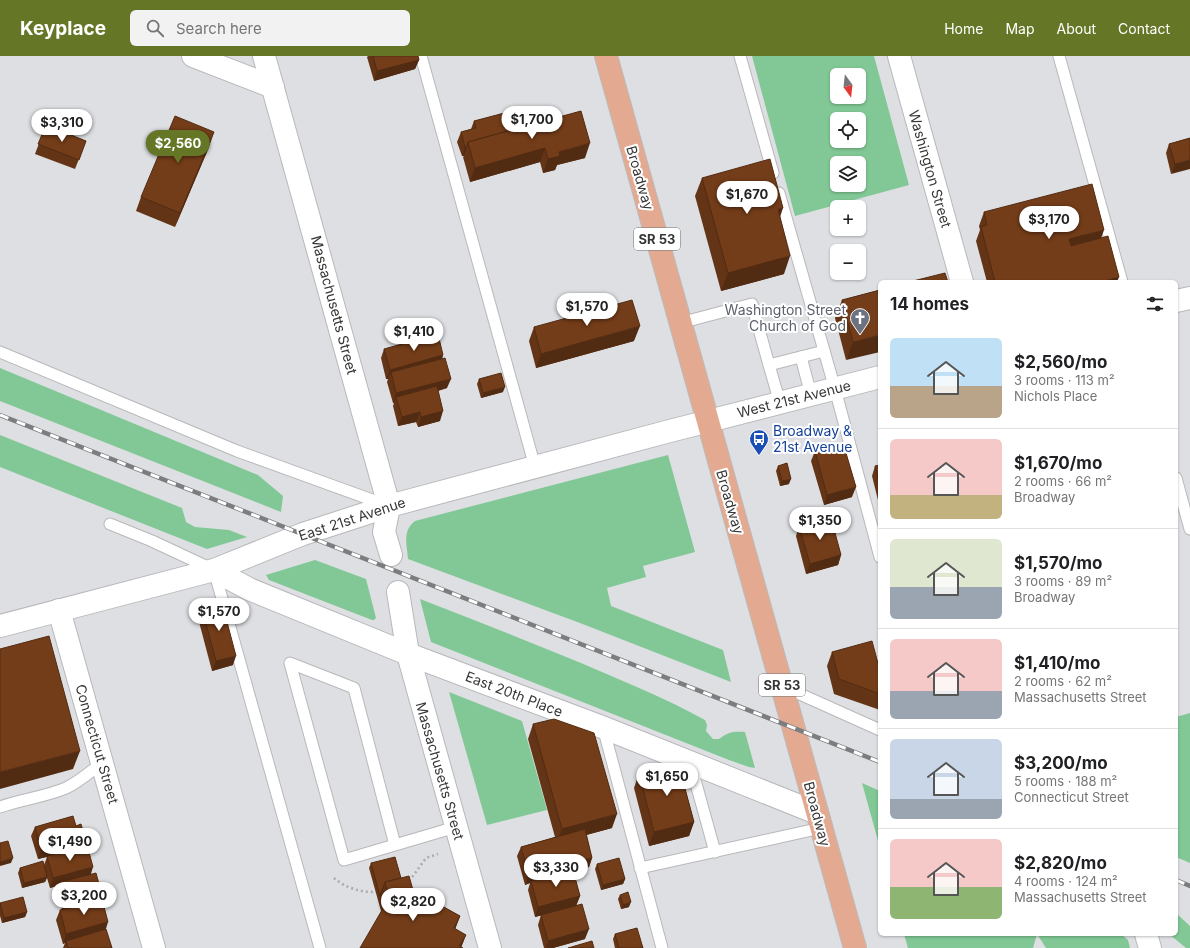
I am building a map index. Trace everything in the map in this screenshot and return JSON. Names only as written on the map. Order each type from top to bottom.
[{"type":"main road","name":"Broadway","points":[[606,56],[855,948]]},
{"type":"street","points":[[194,56],[274,87]]},
{"type":"street","name":"Massachusetts Street","points":[[264,56],[274,87],[389,506],[384,532],[391,555]]},
{"type":"street","name":"Washington Street","points":[[899,56],[961,280]]},
{"type":"street","points":[[1178,301],[1190,298]]},
{"type":"street","name":"West 21st Avenue","points":[[708,421],[811,396],[878,378]]},
{"type":"street","name":"East 21st Avenue","points":[[0,626],[214,570],[303,534],[389,506],[708,421]]},
{"type":"street","name":"East 20th Place","points":[[214,570],[249,589],[408,654],[602,727],[690,762],[819,821]]},
{"type":"street","name":"Massachusetts Street","points":[[398,592],[408,654],[490,948]]},
{"type":"street","name":"Connecticut Street","points":[[60,610],[154,948]]},
{"type":"street","points":[[1147,936],[1150,948]]},
{"type":"lane","points":[[422,56],[535,467]]},
{"type":"lane","points":[[740,56],[824,351],[878,550]]},
{"type":"lane","points":[[1059,56],[1121,280]]},
{"type":"lane","points":[[680,323],[752,304],[780,403]]},
{"type":"lane","points":[[769,366],[824,351]]},
{"type":"lane","points":[[0,352],[237,451],[389,506]]},
{"type":"lane","points":[[801,357],[811,396]]},
{"type":"lane","points":[[1178,485],[1190,529]]},
{"type":"lane","points":[[110,524],[152,541],[214,570],[320,948]]},
{"type":"lane","points":[[395,845],[354,688],[290,663],[344,860],[395,845],[456,827]]},
{"type":"lane","points":[[782,685],[878,729]]},
{"type":"lane","points":[[602,727],[662,948]]},
{"type":"lane","points":[[690,762],[715,852]]},
{"type":"lane","points":[[0,806],[66,788],[102,763]]},
{"type":"lane","points":[[640,868],[715,852],[819,821]]},
{"type":"path","points":[[405,883],[413,876],[426,858],[438,854]]},
{"type":"path","points":[[334,878],[340,883],[360,890],[371,892],[381,891]]},
{"type":"green space","points":[[752,56],[874,56],[909,185],[854,200],[830,200],[830,206],[795,216]]},
{"type":"green space","points":[[0,368],[258,475],[283,496],[281,512],[0,401]]},
{"type":"green space","points":[[0,435],[182,508],[186,522],[195,527],[229,530],[247,537],[207,549],[0,467]]},
{"type":"green space","points":[[668,455],[695,552],[643,566],[646,577],[607,588],[611,606],[723,650],[731,682],[580,623],[408,559],[406,538],[408,529],[415,521]]},
{"type":"green space","points":[[315,560],[366,579],[376,618],[372,620],[269,580],[266,575]]},
{"type":"green space","points":[[420,599],[581,663],[675,704],[705,720],[707,725],[706,731],[713,739],[719,739],[731,732],[745,732],[755,768],[729,760],[431,642]]},
{"type":"green space","points":[[449,692],[522,721],[547,810],[487,825]]},
{"type":"green space","points":[[1190,713],[1190,863],[1178,858],[1178,716]]},
{"type":"green space","points":[[862,783],[878,790],[878,841]]},
{"type":"green space","points":[[1178,915],[1190,926],[1190,948],[1186,948],[1171,936],[1178,936]]},
{"type":"green space","points":[[905,936],[1036,936],[1033,948],[908,948]]},
{"type":"green space","points":[[1038,936],[1123,936],[1128,940],[1130,948],[1046,948]]},
{"type":"building","points":[[373,56],[418,56],[419,60],[377,71]]},
{"type":"building","points":[[512,111],[512,114],[518,112],[523,127],[468,142],[467,146],[465,147],[461,132],[476,128],[474,121]]},
{"type":"building","points":[[581,111],[590,143],[559,152],[560,156],[548,159],[545,148],[475,168],[468,142]]},
{"type":"building","points":[[175,116],[214,132],[180,213],[141,197]]},
{"type":"building","points":[[46,125],[86,141],[79,160],[38,144]]},
{"type":"building","points":[[1190,138],[1190,160],[1175,164],[1169,144]]},
{"type":"building","points":[[770,159],[783,208],[778,209],[790,256],[728,273],[702,178]]},
{"type":"building","points":[[1092,184],[1104,230],[1069,239],[1071,246],[1108,236],[1119,277],[1108,280],[994,280],[981,227],[987,225],[984,212]]},
{"type":"building","points":[[945,273],[947,280],[917,280]]},
{"type":"building","points":[[878,291],[878,336],[853,342],[842,300]]},
{"type":"building","points":[[632,300],[640,326],[541,354],[534,327]]},
{"type":"building","points":[[438,334],[443,355],[390,370],[384,349]]},
{"type":"building","points":[[445,358],[451,379],[396,393],[391,372]]},
{"type":"building","points":[[501,373],[505,387],[483,393],[479,379]]},
{"type":"building","points":[[437,386],[443,411],[421,417],[420,412],[402,417],[396,397]]},
{"type":"building","points":[[843,443],[856,487],[827,495],[815,451]]},
{"type":"building","points":[[787,463],[791,479],[782,481],[778,466]]},
{"type":"building","points":[[878,465],[878,477],[875,466]]},
{"type":"building","points":[[831,518],[841,555],[810,564],[799,526]]},
{"type":"building","points":[[222,603],[236,656],[216,661],[202,609]]},
{"type":"building","points":[[49,636],[80,751],[0,772],[0,649]]},
{"type":"building","points":[[872,641],[878,664],[878,693],[839,679],[832,652]]},
{"type":"building","points":[[554,719],[594,733],[617,814],[562,829],[533,724]]},
{"type":"building","points":[[674,764],[689,770],[688,772],[681,774],[694,822],[654,832],[639,773]]},
{"type":"building","points":[[73,816],[76,826],[81,824],[85,838],[41,850],[35,827]]},
{"type":"building","points":[[585,829],[592,858],[529,875],[521,847]]},
{"type":"building","points":[[8,841],[13,858],[0,862],[0,843]]},
{"type":"building","points":[[87,845],[93,867],[53,878],[47,856]]},
{"type":"building","points":[[395,857],[401,878],[385,882],[380,896],[371,863]]},
{"type":"building","points":[[619,858],[625,879],[603,885],[597,864]]},
{"type":"building","points":[[43,861],[47,877],[24,883],[20,868]]},
{"type":"building","points":[[573,870],[580,896],[538,907],[531,881]]},
{"type":"building","points":[[96,873],[102,895],[67,904],[61,882]]},
{"type":"building","points":[[409,876],[413,890],[460,916],[454,928],[466,935],[459,946],[463,948],[360,948],[389,898],[385,882]]},
{"type":"building","points":[[628,892],[631,902],[623,905],[620,895]]},
{"type":"building","points":[[23,897],[27,912],[4,918],[0,903]]},
{"type":"building","points":[[102,899],[108,922],[66,934],[60,910]]},
{"type":"building","points":[[582,904],[589,929],[548,941],[541,915]]},
{"type":"building","points":[[637,928],[643,948],[619,948],[615,934]]},
{"type":"building","points":[[106,929],[112,948],[68,948],[66,941]]},
{"type":"building","points":[[592,941],[594,948],[568,948]]},
{"type":"railway","points":[[0,415],[878,761]]},
{"type":"railway","points":[[1178,881],[1190,886]]},
{"type":"place","name":"Washington Street Church of God","points":[[860,335]]},
{"type":"place","name":"Broadway & 21st Avenue","points":[[759,456]]}]
